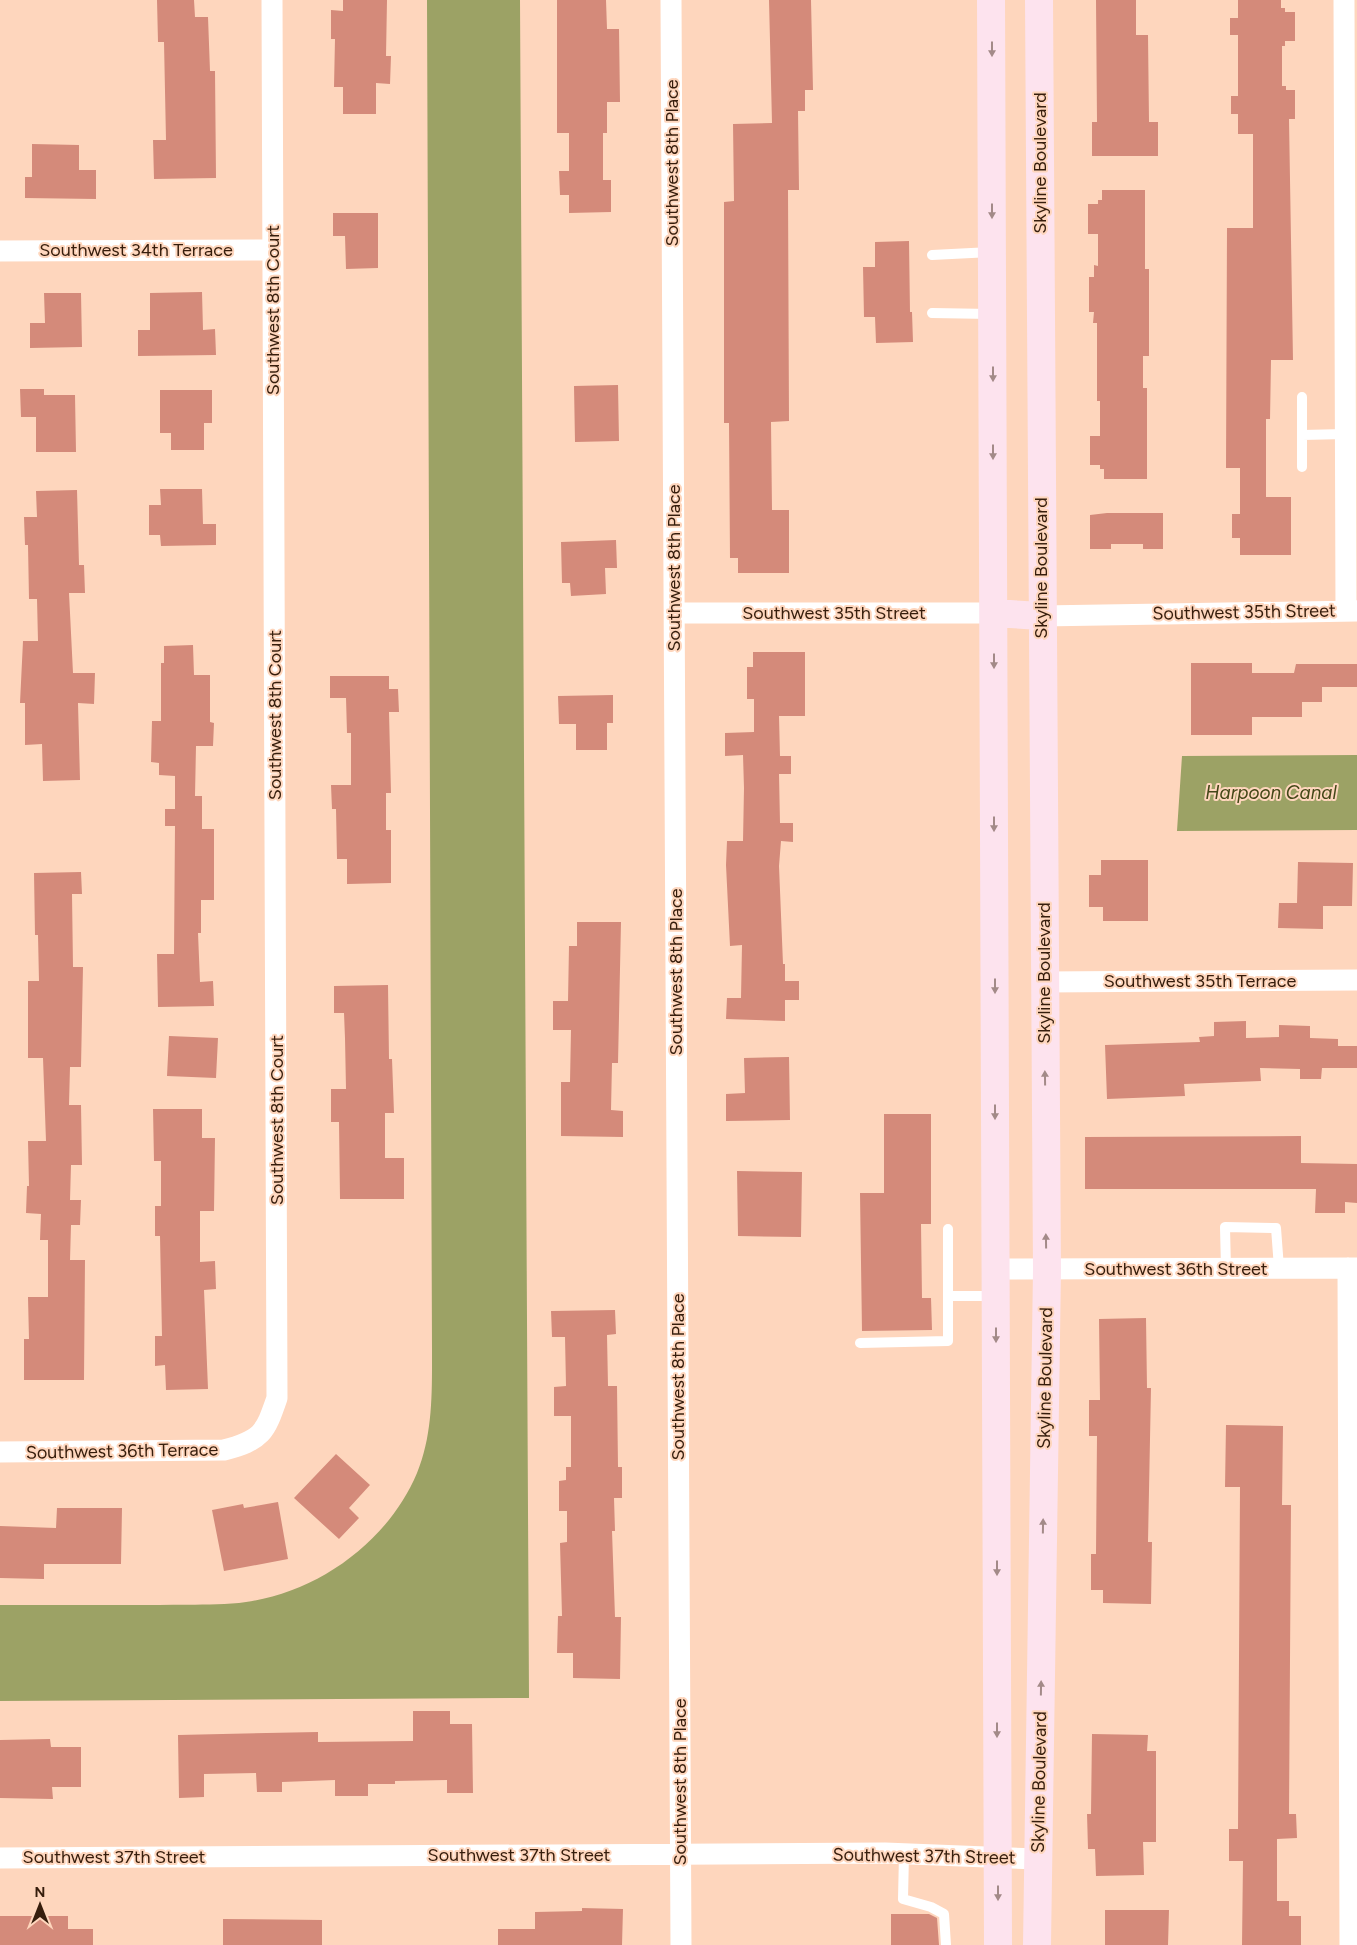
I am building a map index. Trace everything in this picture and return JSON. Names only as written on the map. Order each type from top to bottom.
[{"type":"street","name":"Southwest 8th Court","points":[[266,1428],[277,1398],[279,1364],[272,0]]},
{"type":"street","name":"Southwest 8th Place","points":[[671,0],[680,1945]]},
{"type":"street","points":[[991,0],[998,1945]]},
{"type":"street","name":"Skyline Boulevard","points":[[1037,1945],[1046,1270],[1039,0]]},
{"type":"street","points":[[1344,0],[1345,434],[1351,611]]},
{"type":"street","name":"Southwest 34th Terrace","points":[[0,251],[273,250]]},
{"type":"street","name":"Southwest 35th Street","points":[[1041,616],[1351,611]]},
{"type":"street","name":"Southwest 35th Street","points":[[674,614],[994,613]]},
{"type":"street","points":[[994,613],[1041,616]]},
{"type":"street","name":"Southwest 35th Terrace","points":[[1044,982],[1357,980]]},
{"type":"street","points":[[1350,1945],[1352,1268]]},
{"type":"street","name":"Southwest 36th Street","points":[[996,1269],[1352,1268]]},
{"type":"street","name":"Southwest 36th Terrace","points":[[0,1452],[224,1450],[248,1444],[266,1428]]},
{"type":"street","name":"Southwest 37th Street","points":[[0,1858],[904,1854],[1038,1859]]},
{"type":"lane","points":[[932,255],[992,252]]},
{"type":"lane","points":[[932,313],[993,314]]},
{"type":"lane","points":[[1302,397],[1302,467]]},
{"type":"lane","points":[[1302,435],[1345,434]]},
{"type":"lane","points":[[1226,1269],[1225,1227],[1276,1228],[1279,1268]]},
{"type":"lane","points":[[860,1343],[948,1341],[948,1229]]},
{"type":"lane","points":[[948,1296],[996,1296]]},
{"type":"lane","points":[[904,1854],[903,1899],[944,1914],[946,1945]]},
{"type":"water","points":[[427,0],[520,0],[529,1698],[0,1701],[0,1605],[225,1604],[273,1596],[299,1587],[324,1575],[348,1560],[369,1542],[388,1521],[404,1498],[417,1473],[426,1443],[429,1428],[432,1366]]},
{"type":"water","name":"Harpoon Canal","points":[[1357,755],[1357,830],[1177,831],[1182,756]]},
{"type":"building","points":[[157,0],[194,0],[195,17],[208,17],[210,71],[215,71],[216,178],[154,179],[153,140],[166,140],[164,42],[158,42]]},
{"type":"building","points":[[343,0],[387,0],[386,56],[391,56],[390,84],[376,83],[376,114],[343,114],[343,87],[334,87],[335,39],[331,39],[331,10],[343,11]]},
{"type":"building","points":[[557,0],[606,0],[607,29],[619,29],[620,102],[607,102],[607,133],[603,133],[603,180],[611,180],[611,212],[569,213],[569,195],[560,195],[559,171],[569,171],[569,133],[557,133]]},
{"type":"building","points":[[769,0],[811,0],[813,90],[805,90],[805,111],[798,111],[799,190],[788,190],[789,421],[771,422],[772,510],[789,510],[789,573],[738,573],[738,558],[730,558],[729,423],[724,423],[724,202],[734,201],[733,124],[772,123]]},
{"type":"building","points":[[1096,0],[1136,0],[1136,35],[1148,35],[1149,122],[1158,122],[1158,156],[1092,156],[1092,122],[1097,122]]},
{"type":"building","points":[[1238,0],[1281,0],[1281,8],[1285,8],[1285,12],[1295,12],[1295,41],[1285,41],[1285,46],[1282,46],[1282,86],[1286,86],[1286,90],[1295,90],[1295,119],[1289,119],[1293,360],[1271,360],[1270,419],[1266,419],[1266,497],[1291,497],[1291,555],[1240,555],[1240,538],[1232,538],[1232,514],[1240,514],[1240,468],[1226,468],[1227,228],[1253,228],[1253,134],[1238,134],[1238,114],[1231,114],[1231,96],[1238,96],[1238,35],[1230,35],[1230,18],[1238,18]]},
{"type":"building","points":[[32,144],[79,145],[79,170],[96,170],[96,199],[25,198],[25,177],[32,177]]},
{"type":"building","points":[[1102,190],[1145,190],[1145,269],[1149,269],[1149,356],[1143,356],[1143,388],[1147,388],[1147,479],[1104,479],[1104,469],[1100,469],[1100,465],[1090,465],[1090,436],[1100,436],[1100,401],[1097,401],[1097,323],[1093,323],[1094,312],[1089,312],[1089,277],[1094,277],[1094,265],[1098,266],[1098,234],[1088,234],[1088,204],[1098,204],[1098,200],[1102,200]]},
{"type":"building","points":[[333,213],[378,213],[378,268],[346,269],[345,236],[333,236]]},
{"type":"building","points":[[909,241],[910,312],[912,312],[913,342],[876,343],[875,317],[864,317],[863,267],[875,267],[875,242]]},
{"type":"building","points":[[202,292],[203,330],[215,329],[216,355],[138,356],[138,330],[150,330],[150,293]]},
{"type":"building","points":[[44,293],[81,293],[82,347],[30,348],[30,323],[45,323]]},
{"type":"building","points":[[618,385],[619,441],[575,442],[574,386]]},
{"type":"building","points":[[20,389],[44,389],[44,395],[75,395],[76,452],[36,452],[36,417],[21,417]]},
{"type":"building","points":[[160,390],[212,390],[212,423],[204,423],[204,450],[171,450],[171,433],[160,433]]},
{"type":"building","points":[[160,489],[202,489],[203,524],[216,524],[216,545],[161,546],[160,535],[149,535],[149,505],[161,505]]},
{"type":"building","points":[[77,490],[79,565],[84,565],[85,593],[69,593],[73,673],[95,673],[94,704],[78,703],[80,780],[43,781],[42,744],[25,745],[25,703],[20,703],[23,641],[38,641],[37,599],[29,599],[28,545],[25,545],[24,517],[37,517],[36,491]]},
{"type":"building","points":[[1107,513],[1163,513],[1163,549],[1143,549],[1143,544],[1111,544],[1111,549],[1090,549],[1090,515]]},
{"type":"building","points":[[616,540],[617,568],[605,568],[606,594],[571,596],[570,583],[562,583],[561,542]]},
{"type":"building","points":[[193,645],[194,675],[210,675],[210,722],[214,723],[213,746],[196,746],[195,796],[202,796],[202,829],[214,829],[214,900],[201,900],[201,933],[198,933],[200,982],[213,981],[214,1006],[158,1007],[157,954],[174,954],[175,826],[165,826],[165,809],[175,809],[175,776],[159,775],[159,763],[151,762],[152,721],[161,721],[161,663],[164,663],[164,646]]},
{"type":"building","points":[[753,652],[805,652],[805,716],[779,716],[780,756],[791,756],[791,774],[779,774],[780,823],[793,823],[793,842],[781,841],[779,866],[783,964],[785,964],[785,981],[799,981],[799,1000],[785,1000],[785,1021],[726,1019],[727,998],[741,998],[742,945],[730,946],[726,865],[727,841],[743,841],[744,788],[743,755],[725,756],[725,733],[754,732],[754,699],[747,699],[747,667],[753,667]]},
{"type":"building","points":[[1191,663],[1252,663],[1252,673],[1294,673],[1296,664],[1357,664],[1357,687],[1322,687],[1322,702],[1302,702],[1302,717],[1252,717],[1252,735],[1191,735]]},
{"type":"building","points":[[330,676],[389,676],[389,689],[398,689],[399,712],[389,712],[391,793],[386,793],[386,830],[391,830],[391,883],[347,884],[347,859],[337,859],[336,809],[332,809],[331,785],[351,785],[351,733],[347,733],[346,698],[330,698]]},
{"type":"building","points":[[613,695],[613,723],[607,723],[607,750],[576,750],[576,724],[559,724],[558,696]]},
{"type":"building","points":[[1101,860],[1148,860],[1148,921],[1103,921],[1103,907],[1089,907],[1089,875],[1101,875]]},
{"type":"building","points":[[1298,862],[1353,863],[1352,906],[1323,906],[1323,929],[1278,928],[1279,903],[1297,903]]},
{"type":"building","points":[[81,872],[82,894],[72,894],[73,967],[83,967],[81,1067],[70,1067],[69,1105],[81,1105],[82,1165],[71,1165],[70,1200],[81,1200],[80,1225],[71,1225],[70,1260],[85,1260],[84,1380],[24,1380],[24,1339],[29,1339],[28,1297],[48,1297],[48,1240],[40,1240],[41,1214],[26,1213],[27,1186],[29,1186],[28,1141],[46,1141],[43,1058],[28,1058],[28,981],[39,981],[38,935],[35,935],[34,873]]},
{"type":"building","points":[[577,922],[621,922],[618,1063],[612,1063],[611,1110],[623,1111],[623,1137],[561,1136],[561,1082],[570,1082],[571,1030],[553,1030],[553,1001],[568,1001],[569,946],[577,946]]},
{"type":"building","points":[[388,985],[389,1059],[392,1059],[394,1113],[385,1113],[385,1158],[404,1158],[404,1199],[340,1199],[339,1122],[331,1122],[331,1089],[346,1089],[345,1038],[344,1013],[334,1013],[334,986]]},
{"type":"building","points":[[1246,1021],[1246,1038],[1279,1037],[1279,1025],[1310,1026],[1310,1038],[1338,1039],[1338,1046],[1357,1046],[1357,1068],[1322,1068],[1321,1079],[1300,1079],[1300,1069],[1260,1068],[1261,1081],[1184,1084],[1185,1096],[1107,1099],[1105,1045],[1200,1042],[1199,1037],[1214,1036],[1214,1022]]},
{"type":"building","points":[[169,1036],[218,1038],[216,1078],[167,1076]]},
{"type":"building","points":[[789,1057],[790,1120],[726,1121],[726,1094],[745,1093],[744,1058]]},
{"type":"building","points":[[153,1109],[202,1109],[202,1138],[215,1138],[214,1211],[200,1211],[200,1262],[215,1261],[216,1289],[204,1290],[208,1389],[166,1390],[165,1365],[155,1366],[155,1336],[162,1336],[160,1236],[155,1236],[155,1206],[161,1206],[161,1161],[154,1161]]},
{"type":"building","points":[[884,1114],[931,1114],[931,1224],[921,1224],[922,1298],[931,1298],[932,1330],[862,1331],[860,1193],[884,1193]]},
{"type":"building","points":[[1301,1136],[1301,1163],[1357,1164],[1357,1203],[1345,1202],[1345,1213],[1315,1213],[1316,1189],[1085,1189],[1085,1137]]},
{"type":"building","points":[[737,1171],[802,1172],[801,1237],[738,1236]]},
{"type":"building","points":[[615,1310],[616,1334],[607,1335],[608,1386],[617,1386],[618,1467],[622,1467],[622,1498],[614,1498],[615,1531],[612,1531],[615,1617],[621,1617],[620,1679],[573,1678],[573,1653],[557,1653],[558,1616],[562,1616],[560,1543],[567,1542],[567,1511],[559,1511],[559,1481],[566,1480],[566,1467],[571,1467],[571,1416],[554,1416],[554,1387],[566,1386],[565,1337],[552,1337],[551,1311]]},
{"type":"building","points":[[1146,1318],[1147,1388],[1151,1388],[1148,1542],[1152,1542],[1151,1604],[1103,1603],[1103,1590],[1091,1590],[1091,1554],[1096,1554],[1097,1436],[1089,1436],[1089,1400],[1100,1400],[1099,1319]]},
{"type":"building","points":[[1226,1425],[1283,1426],[1282,1505],[1291,1505],[1289,1814],[1296,1814],[1297,1838],[1277,1839],[1277,1901],[1289,1901],[1289,1916],[1301,1916],[1301,1945],[1242,1945],[1243,1861],[1229,1861],[1229,1829],[1238,1829],[1240,1487],[1225,1487]]},
{"type":"building","points":[[336,1454],[370,1485],[349,1508],[359,1518],[339,1539],[294,1498]]},
{"type":"building","points":[[278,1502],[288,1559],[224,1571],[212,1510],[243,1504],[244,1508]]},
{"type":"building","points":[[57,1508],[122,1508],[121,1564],[44,1564],[44,1579],[0,1578],[0,1526],[56,1528]]},
{"type":"building","points":[[413,1711],[450,1711],[450,1724],[472,1724],[473,1793],[447,1793],[447,1780],[395,1781],[395,1784],[368,1784],[368,1796],[335,1796],[335,1780],[282,1782],[282,1792],[257,1792],[256,1773],[204,1774],[204,1797],[179,1798],[178,1735],[318,1732],[318,1742],[413,1741]]},
{"type":"building","points":[[1092,1734],[1148,1735],[1147,1751],[1156,1751],[1156,1842],[1143,1842],[1144,1875],[1096,1876],[1095,1849],[1088,1849],[1087,1814],[1091,1814]]},
{"type":"building","points":[[50,1739],[51,1747],[81,1747],[81,1787],[52,1787],[53,1799],[0,1798],[0,1740]]},
{"type":"building","points":[[582,1908],[623,1909],[622,1945],[498,1945],[498,1929],[535,1929],[535,1912],[582,1911]]},
{"type":"building","points":[[1105,1910],[1169,1910],[1168,1945],[1105,1945]]},
{"type":"building","points":[[891,1914],[929,1914],[937,1918],[939,1945],[891,1945]]},
{"type":"building","points":[[0,1916],[68,1916],[68,1929],[93,1929],[93,1945],[0,1945]]},
{"type":"building","points":[[223,1919],[322,1920],[322,1945],[223,1945]]}]
